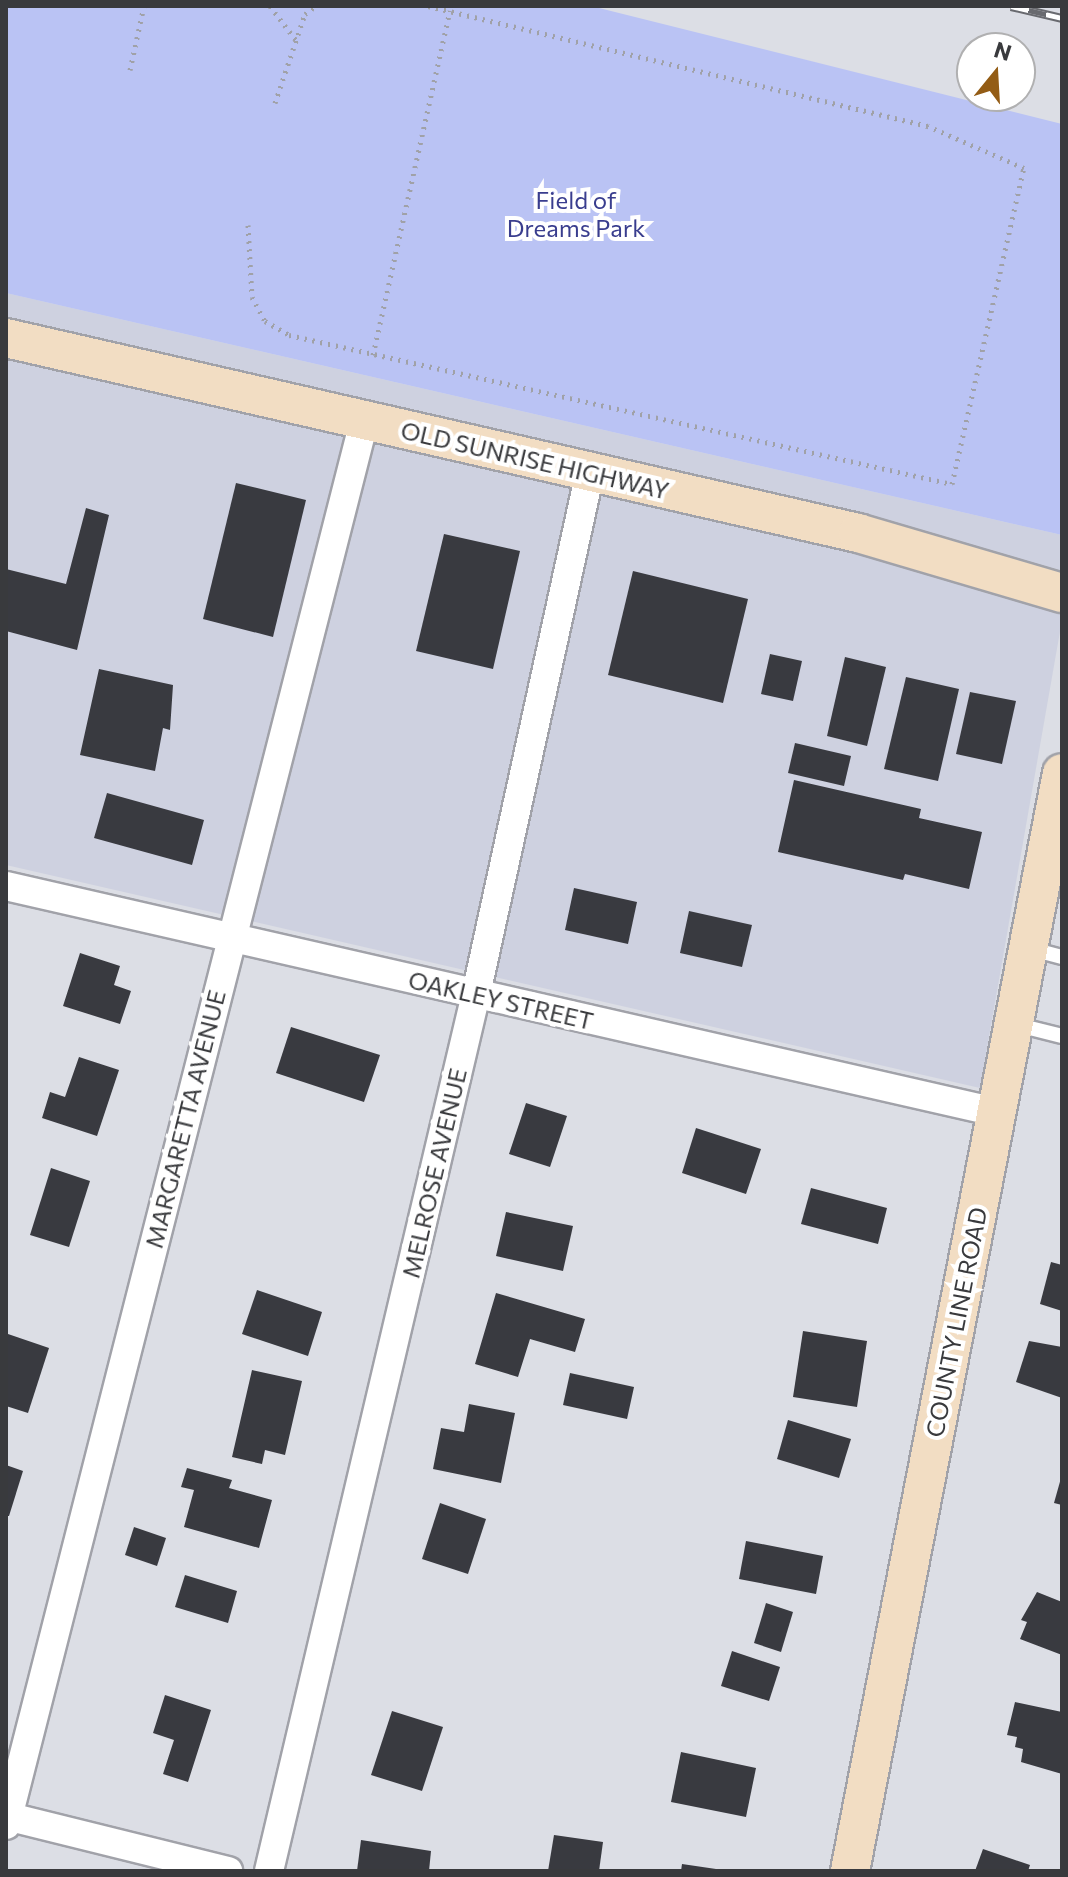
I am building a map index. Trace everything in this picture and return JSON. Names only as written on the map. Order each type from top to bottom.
[{"type":"main road","name":"OLD SUNRISE HIGHWAY","points":[[6,338],[858,533],[1062,593]]},
{"type":"main road","name":"COUNTY LINE ROAD","points":[[850,1871],[1014,1024],[1045,953],[1062,773]]},
{"type":"street","name":"MARGARETTA AVENUE","points":[[7,1819],[364,422]]},
{"type":"street","name":"MELROSE AVENUE","points":[[269,1871],[476,994],[590,472]]},
{"type":"street","name":"OAKLEY STREET","points":[[6,886],[996,1112]]},
{"type":"street","points":[[7,1819],[228,1871]]},
{"type":"lane","points":[[1014,1024],[1062,1036]]},
{"type":"path","points":[[130,70],[144,6]]},
{"type":"path","points":[[270,6],[296,41]]},
{"type":"path","points":[[275,103],[305,14],[316,6]]},
{"type":"path","points":[[248,225],[252,297],[265,321],[289,335],[952,484],[1024,168],[928,126],[428,6]]},
{"type":"path","points":[[373,355],[450,11]]},
{"type":"shaded area","points":[[6,293],[1062,535],[1062,620],[980,1088],[6,865]]},
{"type":"green space","name":"Field of Dreams Park","points":[[6,6],[591,6],[956,97],[956,112],[1014,112],[1062,124],[1062,535],[6,293]]},
{"type":"building","points":[[236,483],[306,500],[273,637],[203,619]]},
{"type":"building","points":[[86,508],[109,515],[77,650],[6,631],[6,569],[66,584]]},
{"type":"building","points":[[444,534],[520,551],[493,669],[416,651]]},
{"type":"building","points":[[633,571],[748,599],[723,703],[608,675]]},
{"type":"building","points":[[770,654],[802,661],[793,701],[761,694]]},
{"type":"building","points":[[845,657],[886,667],[867,746],[827,736]]},
{"type":"building","points":[[99,669],[173,685],[170,730],[163,728],[155,771],[80,755]]},
{"type":"building","points":[[906,677],[959,689],[938,781],[884,769]]},
{"type":"building","points":[[970,692],[1016,701],[1002,764],[956,754]]},
{"type":"building","points":[[795,743],[851,756],[844,786],[788,773]]},
{"type":"building","points":[[794,780],[921,809],[919,818],[982,832],[969,889],[905,874],[903,880],[778,852]]},
{"type":"building","points":[[107,793],[204,820],[192,865],[94,838]]},
{"type":"building","points":[[574,888],[637,902],[628,944],[565,930]]},
{"type":"building","points":[[689,911],[752,925],[742,967],[680,953]]},
{"type":"building","points":[[80,953],[120,966],[114,985],[131,991],[120,1024],[63,1006]]},
{"type":"building","points":[[291,1027],[380,1055],[364,1102],[276,1073]]},
{"type":"building","points":[[79,1057],[119,1070],[97,1136],[42,1118],[50,1092],[65,1097]]},
{"type":"building","points":[[526,1103],[567,1116],[550,1167],[509,1154]]},
{"type":"building","points":[[696,1128],[761,1149],[746,1194],[682,1173]]},
{"type":"building","points":[[51,1168],[90,1181],[69,1247],[30,1235]]},
{"type":"building","points":[[811,1188],[887,1208],[878,1244],[801,1224]]},
{"type":"building","points":[[506,1212],[573,1226],[563,1271],[496,1256]]},
{"type":"building","points":[[1051,1262],[1062,1265],[1062,1311],[1040,1304]]},
{"type":"building","points":[[257,1290],[322,1312],[308,1356],[242,1334]]},
{"type":"building","points":[[496,1293],[585,1319],[575,1352],[530,1339],[518,1377],[475,1364]]},
{"type":"building","points":[[803,1331],[867,1341],[857,1407],[793,1397]]},
{"type":"building","points":[[8,1334],[49,1348],[28,1413],[6,1406]]},
{"type":"building","points":[[1029,1341],[1062,1347],[1062,1398],[1016,1382]]},
{"type":"building","points":[[252,1370],[302,1381],[285,1455],[265,1450],[262,1464],[232,1457]]},
{"type":"building","points":[[570,1373],[634,1387],[627,1419],[563,1405]]},
{"type":"building","points":[[469,1404],[515,1413],[501,1483],[433,1469],[441,1428],[464,1432]]},
{"type":"building","points":[[788,1420],[851,1439],[839,1478],[777,1459]]},
{"type":"building","points":[[6,1465],[23,1471],[9,1516],[6,1516]]},
{"type":"building","points":[[187,1468],[232,1480],[229,1488],[272,1500],[259,1548],[184,1527],[194,1490],[181,1487]]},
{"type":"building","points":[[1062,1478],[1062,1505],[1054,1503]]},
{"type":"building","points":[[440,1503],[486,1519],[468,1574],[422,1559]]},
{"type":"building","points":[[134,1527],[166,1538],[157,1566],[125,1555]]},
{"type":"building","points":[[746,1541],[823,1556],[816,1594],[739,1579]]},
{"type":"building","points":[[185,1575],[237,1591],[228,1623],[175,1607]]},
{"type":"building","points":[[1037,1592],[1062,1602],[1062,1655],[1020,1639],[1027,1622],[1021,1620]]},
{"type":"building","points":[[766,1603],[793,1612],[781,1652],[754,1643]]},
{"type":"building","points":[[732,1651],[780,1667],[769,1701],[721,1686]]},
{"type":"building","points":[[165,1695],[211,1710],[188,1782],[163,1774],[174,1740],[153,1733]]},
{"type":"building","points":[[1015,1702],[1062,1712],[1062,1774],[1021,1762],[1023,1749],[1015,1747],[1017,1737],[1007,1735]]},
{"type":"building","points":[[392,1711],[443,1727],[422,1791],[371,1775]]},
{"type":"building","points":[[681,1752],[756,1768],[746,1817],[671,1802]]},
{"type":"building","points":[[554,1835],[603,1842],[599,1871],[548,1871]]},
{"type":"building","points":[[361,1840],[431,1851],[429,1871],[357,1871]]},
{"type":"building","points":[[983,1849],[1030,1865],[1028,1871],[975,1871]]},
{"type":"building","points":[[682,1864],[716,1869],[716,1871],[681,1871]]},
{"type":"railway","points":[[1011,6],[1062,18]]}]
